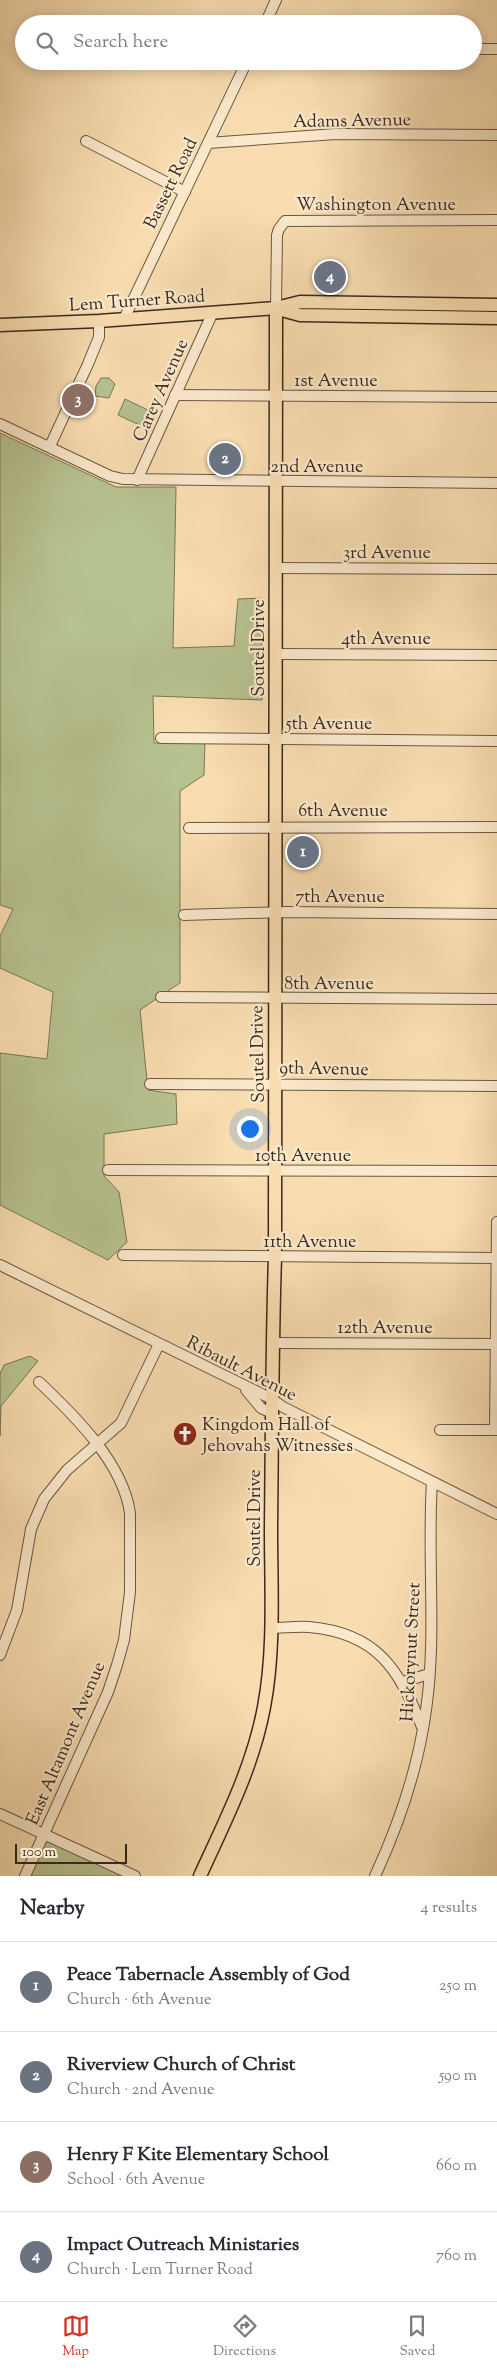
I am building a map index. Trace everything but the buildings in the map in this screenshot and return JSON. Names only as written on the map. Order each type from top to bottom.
[{"type":"main road","name":"Lem Turner Road","points":[[0,326],[124,320],[276,308],[300,302],[497,305]]},
{"type":"main road","name":"Lem Turner Road","points":[[276,308],[300,315],[497,318]]},
{"type":"main road","name":"Soutel Drive","points":[[200,1876],[240,1789],[252,1757],[264,1706],[271,1628],[272,1343],[276,1171],[274,999],[277,481],[276,308]]},
{"type":"street","points":[[269,15],[276,0]]},
{"type":"street","points":[[482,49],[497,49]]},
{"type":"street","name":"Bassett Road","points":[[124,320],[243,70]]},
{"type":"street","name":"Adams Avenue","points":[[208,143],[336,134],[497,135]]},
{"type":"street","points":[[86,141],[185,192]]},
{"type":"street","name":"Washington Avenue","points":[[276,308],[277,235],[278,229],[285,221],[497,220]]},
{"type":"street","name":"Carey Avenue","points":[[137,480],[213,312]]},
{"type":"street","points":[[50,446],[91,358],[99,337],[99,321]]},
{"type":"street","name":"1st Avenue","points":[[175,395],[497,397]]},
{"type":"street","name":"2nd Avenue","points":[[0,424],[110,476],[137,480],[497,483]]},
{"type":"street","name":"3rd Avenue","points":[[276,568],[497,569]]},
{"type":"street","name":"4th Avenue","points":[[276,654],[497,655]]},
{"type":"street","name":"5th Avenue","points":[[161,738],[497,741]]},
{"type":"street","name":"6th Avenue","points":[[189,828],[497,827]]},
{"type":"street","name":"7th Avenue","points":[[184,915],[275,913],[497,914]]},
{"type":"street","name":"8th Avenue","points":[[161,997],[497,999]]},
{"type":"street","name":"9th Avenue","points":[[150,1084],[497,1086]]},
{"type":"street","name":"10th Avenue","points":[[108,1170],[497,1171]]},
{"type":"street","points":[[440,1430],[496,1430],[497,1222]]},
{"type":"street","name":"11th Avenue","points":[[123,1255],[497,1258]]},
{"type":"street","name":"Ribault Avenue","points":[[0,1265],[242,1386],[272,1399],[497,1514]]},
{"type":"street","name":"12th Avenue","points":[[272,1343],[497,1344]]},
{"type":"street","points":[[0,1654],[17,1610],[29,1540],[36,1517],[53,1486],[67,1470],[121,1423],[159,1344]]},
{"type":"street","name":"East Altamont Avenue","points":[[25,1876],[108,1692],[118,1665],[128,1616],[130,1592],[129,1502],[120,1477],[97,1445],[60,1402],[39,1382]]},
{"type":"street","points":[[242,1386],[261,1408],[272,1413]]},
{"type":"street","name":"Hickorynut Street","points":[[375,1876],[399,1823],[408,1797],[426,1709],[429,1674],[432,1482]]},
{"type":"street","points":[[271,1628],[307,1627],[342,1634],[361,1641],[389,1663],[403,1682],[422,1728]]},
{"type":"street","points":[[403,1682],[429,1674]]},
{"type":"street","points":[[0,1814],[135,1876]]},
{"type":"green space","points":[[101,378],[109,378],[115,384],[109,398],[95,396],[96,386]]},
{"type":"green space","points":[[125,399],[154,413],[146,428],[118,415]]},
{"type":"green space","points":[[0,433],[116,487],[176,487],[173,648],[234,646],[238,599],[262,598],[262,700],[153,696],[154,743],[205,742],[204,775],[180,791],[180,983],[140,1010],[148,1090],[176,1094],[177,1124],[104,1134],[104,1176],[119,1192],[127,1242],[108,1260],[0,1205],[0,1053],[47,1059],[53,992],[0,968],[0,936],[13,909],[0,905]]},
{"type":"green space","points":[[30,1356],[38,1361],[1,1406],[0,1436],[0,1374],[4,1365]]},
{"type":"green space","points":[[46,1840],[124,1876],[29,1876]]},
{"type":"place","name":"Impact Outreach Ministaries","points":[[330,277]]},
{"type":"place","name":"Henry F Kite Elementary School","points":[[78,400]]},
{"type":"place","name":"Riverview Church of Christ","points":[[225,459]]},
{"type":"place","name":"Peace Tabernacle Assembly of God","points":[[303,852]]},
{"type":"place","name":"Kingdom Hall of Jehovahs Witnesses","points":[[185,1434]]}]
